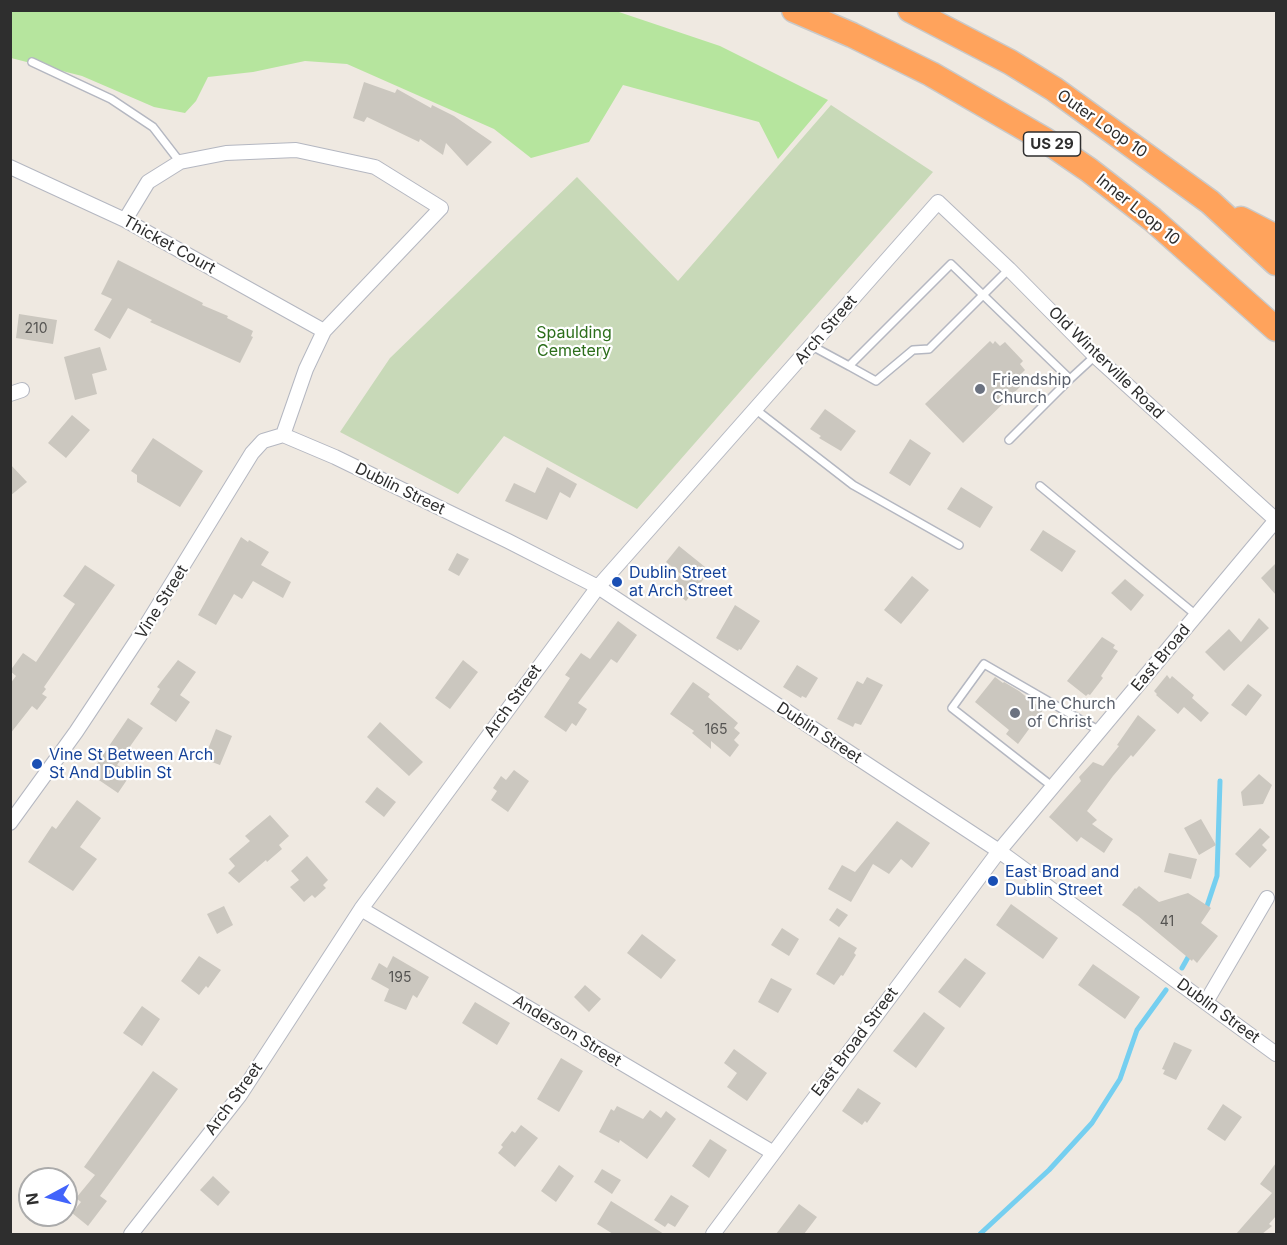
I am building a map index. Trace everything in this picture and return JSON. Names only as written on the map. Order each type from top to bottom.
[{"type":"highway","name":"Inner Loop 10","points":[[794,10],[852,35],[931,74],[1045,140],[1089,170],[1152,219],[1276,329]]},
{"type":"highway","name":"Outer Loop 10","points":[[910,10],[1010,62],[1054,89],[1210,202],[1276,263]]},
{"type":"highway","points":[[1210,202],[1276,237]]},
{"type":"street","points":[[125,220],[148,182],[180,162],[226,153],[296,150],[375,167],[441,208],[324,331],[306,369],[283,435]]},
{"type":"street","name":"Thicket Court","points":[[10,167],[125,220],[324,331]]},
{"type":"street","name":"Old Winterville Road","points":[[938,202],[1009,268],[1095,356],[1276,520]]},
{"type":"street","name":"Arch Street","points":[[131,1234],[240,1095],[361,909],[598,587],[938,202]]},
{"type":"street","name":"Dublin Street","points":[[283,435],[335,457],[598,587],[999,851],[1276,1054]]},
{"type":"street","name":"Vine Street","points":[[10,823],[76,732],[140,637],[252,453],[263,441],[283,435]]},
{"type":"street","name":"East Broad","points":[[999,851],[1276,520]]},
{"type":"street","name":"East Broad Street","points":[[713,1234],[999,851]]},
{"type":"street","points":[[1206,1002],[1267,898]]},
{"type":"street","name":"Anderson Street","points":[[361,909],[772,1152]]},
{"type":"lane","points":[[32,62],[111,99],[153,127],[180,162]]},
{"type":"lane","points":[[849,366],[951,264],[1070,379]]},
{"type":"lane","points":[[812,346],[876,381],[913,350],[929,349],[985,295],[1009,268]]},
{"type":"lane","points":[[1009,440],[1095,356]]},
{"type":"lane","points":[[755,409],[853,485],[959,545]]},
{"type":"lane","points":[[1040,486],[1196,615]]},
{"type":"lane","points":[[1053,787],[952,708],[984,664],[1100,730]]},
{"type":"green space","points":[[613,10],[720,46],[828,100],[778,159],[759,122],[623,85],[589,142],[531,158],[494,129],[347,64],[305,61],[253,72],[208,77],[196,101],[185,113],[154,107],[82,76],[11,58],[11,11]]},
{"type":"green space","name":"Spaulding Cemetery","points":[[831,105],[933,172],[637,509],[504,436],[458,494],[340,432],[390,358],[577,177],[678,281]]},
{"type":"building","points":[[364,82],[395,93],[397,89],[431,108],[432,105],[454,116],[492,142],[467,166],[446,143],[443,155],[420,139],[419,142],[367,117],[364,122],[353,118]]},
{"type":"building","points":[[118,260],[253,331],[251,336],[253,337],[240,363],[150,322],[152,320],[128,308],[110,339],[94,330],[112,299],[101,294]]},
{"type":"building","points":[[19,314],[57,320],[53,344],[16,338]]},
{"type":"building","name":"Friendship Church","points":[[990,341],[993,344],[995,341],[1000,346],[1005,342],[1023,361],[1020,364],[1025,370],[1021,374],[1025,382],[963,443],[925,404]]},
{"type":"building","points":[[100,347],[107,370],[92,374],[97,394],[75,400],[64,357]]},
{"type":"building","points":[[825,409],[856,431],[841,451],[819,438],[821,436],[810,429]]},
{"type":"building","points":[[72,415],[90,430],[66,458],[48,443]]},
{"type":"building","points":[[153,438],[203,471],[180,507],[137,482],[137,475],[131,471]]},
{"type":"building","points":[[910,439],[931,453],[910,486],[889,473]]},
{"type":"building","points":[[10,464],[27,482],[10,496]]},
{"type":"building","points":[[547,467],[577,484],[570,498],[560,492],[547,520],[505,501],[514,483],[535,493]]},
{"type":"building","points":[[961,487],[993,507],[980,528],[947,509]]},
{"type":"building","points":[[1043,530],[1076,551],[1062,572],[1030,550]]},
{"type":"building","points":[[241,537],[269,552],[261,565],[291,582],[283,598],[253,581],[242,599],[234,594],[216,625],[198,615]]},
{"type":"building","points":[[679,546],[710,571],[686,601],[670,587],[681,574],[666,562]]},
{"type":"building","points":[[457,553],[469,559],[459,576],[448,570]]},
{"type":"building","points":[[1276,563],[1276,595],[1261,578]]},
{"type":"building","points":[[85,565],[115,585],[44,687],[46,689],[42,694],[47,697],[37,710],[32,706],[10,734],[10,684],[16,676],[10,671],[23,653],[36,662],[75,604],[63,596]]},
{"type":"building","points":[[912,576],[929,590],[901,624],[884,610]]},
{"type":"building","points":[[1125,579],[1144,595],[1131,611],[1111,593]]},
{"type":"building","points":[[735,605],[760,621],[741,650],[738,651],[716,638]]},
{"type":"building","points":[[1259,618],[1269,628],[1224,671],[1205,652],[1229,629],[1241,642]]},
{"type":"building","points":[[618,621],[637,635],[617,663],[611,659],[578,703],[587,709],[576,726],[572,723],[566,732],[544,717],[570,678],[565,675],[581,653],[590,659]]},
{"type":"building","points":[[1102,637],[1115,645],[1113,648],[1118,651],[1101,676],[1103,678],[1090,695],[1086,696],[1067,681]]},
{"type":"building","points":[[178,660],[196,672],[180,695],[190,702],[176,722],[150,704],[160,689],[157,687]]},
{"type":"building","points":[[463,660],[478,672],[450,709],[435,698]]},
{"type":"building","points":[[797,665],[818,678],[806,698],[802,696],[801,698],[783,687]]},
{"type":"building","points":[[1167,675],[1170,679],[1172,676],[1194,695],[1192,698],[1209,713],[1201,722],[1184,707],[1178,714],[1156,695],[1154,691]]},
{"type":"building","points":[[867,677],[883,685],[861,725],[855,723],[853,727],[837,719],[857,681],[863,684]]},
{"type":"building","name":"The Church of Christ","points":[[995,677],[1019,691],[1043,710],[1018,744],[1006,734],[1009,730],[975,702]]},
{"type":"building","points":[[693,682],[710,694],[708,697],[738,723],[734,728],[740,733],[734,740],[739,745],[730,757],[711,741],[711,749],[692,733],[694,731],[670,714]]},
{"type":"building","points":[[1248,684],[1262,695],[1246,716],[1231,705]]},
{"type":"building","points":[[1138,715],[1156,730],[1113,776],[1087,811],[1097,820],[1092,824],[1113,839],[1104,853],[1081,837],[1077,842],[1049,817],[1081,781],[1079,777],[1093,762],[1103,766],[1119,746],[1117,745]]},
{"type":"building","points":[[128,718],[143,728],[117,765],[131,774],[118,793],[90,774]]},
{"type":"building","points":[[380,722],[423,762],[409,776],[367,737]]},
{"type":"building","points":[[216,729],[232,736],[220,765],[204,759]]},
{"type":"building","points":[[514,770],[529,781],[508,812],[491,800],[497,791],[493,788],[501,776],[506,780]]},
{"type":"building","points":[[1259,774],[1272,785],[1263,804],[1243,806],[1241,792]]},
{"type":"building","points":[[377,787],[396,802],[384,817],[365,802]]},
{"type":"building","points":[[77,800],[101,818],[80,847],[97,859],[73,891],[28,862],[52,826],[56,829]]},
{"type":"building","points":[[270,815],[289,836],[279,845],[282,849],[239,883],[228,873],[235,866],[229,859],[250,841],[245,836]]},
{"type":"building","points":[[1201,819],[1216,845],[1199,855],[1184,828]]},
{"type":"building","points":[[897,821],[930,843],[912,868],[901,859],[889,874],[873,864],[851,902],[828,889],[842,865],[855,872]]},
{"type":"building","points":[[1260,828],[1270,837],[1262,845],[1267,850],[1250,868],[1235,854]]},
{"type":"building","points":[[1169,853],[1197,859],[1191,879],[1164,872]]},
{"type":"building","points":[[307,856],[328,880],[323,885],[326,888],[315,898],[312,895],[304,902],[290,887],[299,880],[291,871]]},
{"type":"building","points":[[1139,886],[1159,902],[1188,893],[1211,908],[1201,923],[1218,936],[1197,963],[1122,905]]},
{"type":"building","points":[[1011,904],[1058,938],[1043,959],[996,925]]},
{"type":"building","points":[[224,906],[233,925],[217,934],[207,914]]},
{"type":"building","points":[[837,908],[848,915],[839,927],[829,920]]},
{"type":"building","points":[[782,928],[799,939],[789,956],[771,945]]},
{"type":"building","points":[[642,934],[676,960],[661,979],[627,953]]},
{"type":"building","points":[[839,937],[857,948],[854,953],[856,955],[843,976],[841,975],[834,985],[816,974]]},
{"type":"building","points":[[199,956],[221,970],[208,988],[206,986],[199,995],[181,981]]},
{"type":"building","points":[[393,956],[429,977],[417,998],[413,995],[406,1010],[384,1001],[389,989],[371,979],[379,963],[387,968]]},
{"type":"building","points":[[965,958],[986,973],[960,1008],[938,992]]},
{"type":"building","points":[[1093,964],[1140,997],[1125,1019],[1078,985]]},
{"type":"building","points":[[771,978],[792,989],[778,1013],[758,1002]]},
{"type":"building","points":[[585,985],[601,999],[589,1012],[574,997]]},
{"type":"building","points":[[475,1002],[510,1023],[497,1045],[462,1023]]},
{"type":"building","points":[[142,1006],[160,1019],[142,1046],[123,1033]]},
{"type":"building","points":[[924,1012],[945,1028],[916,1068],[893,1051]]},
{"type":"building","points":[[1174,1042],[1192,1050],[1176,1080],[1163,1074],[1165,1070],[1162,1069]]},
{"type":"building","points":[[734,1049],[767,1073],[747,1101],[727,1087],[737,1073],[724,1063]]},
{"type":"building","points":[[561,1058],[583,1071],[559,1112],[537,1099]]},
{"type":"building","points":[[153,1071],[178,1089],[100,1196],[107,1201],[88,1226],[78,1218],[78,1206],[81,1202],[78,1196],[95,1175],[84,1167]]},
{"type":"building","points":[[858,1088],[881,1103],[867,1123],[865,1121],[862,1125],[842,1111]]},
{"type":"building","points":[[1223,1104],[1242,1117],[1225,1141],[1207,1129]]},
{"type":"building","points":[[617,1106],[643,1119],[650,1110],[661,1118],[666,1111],[676,1119],[647,1159],[620,1140],[619,1143],[599,1132],[611,1109],[614,1111]]},
{"type":"building","points":[[521,1125],[538,1138],[515,1167],[498,1153],[512,1131],[515,1133]]},
{"type":"building","points":[[710,1139],[727,1150],[709,1178],[692,1166]]},
{"type":"building","points":[[1276,1163],[1276,1216],[1269,1224],[1272,1226],[1262,1234],[1236,1234],[1272,1193],[1260,1184]]},
{"type":"building","points":[[559,1165],[574,1176],[556,1202],[541,1191]]},
{"type":"building","points":[[602,1169],[621,1180],[612,1194],[594,1182]]},
{"type":"building","points":[[213,1176],[230,1192],[218,1206],[200,1190]]},
{"type":"building","points":[[671,1195],[689,1206],[675,1227],[668,1223],[665,1227],[654,1220]]},
{"type":"building","points":[[611,1201],[664,1234],[613,1234],[597,1224]]},
{"type":"building","points":[[799,1204],[817,1217],[804,1234],[776,1234]]},
{"type":"waterway","points":[[1205,912],[1217,876],[1220,781]]},
{"type":"waterway","points":[[1182,968],[1191,952]]},
{"type":"waterway","points":[[980,1234],[1049,1170],[1092,1123],[1120,1079],[1137,1030],[1166,990]]},
{"type":"place","name":"Friendship Church","points":[[980,389]]},
{"type":"place","name":"Dublin Street at Arch Street","points":[[617,582]]},
{"type":"place","name":"The Church of Christ","points":[[1015,713]]},
{"type":"place","name":"Vine St Between Arch St And Dublin St","points":[[37,764]]},
{"type":"place","name":"East Broad and Dublin Street","points":[[993,881]]}]
